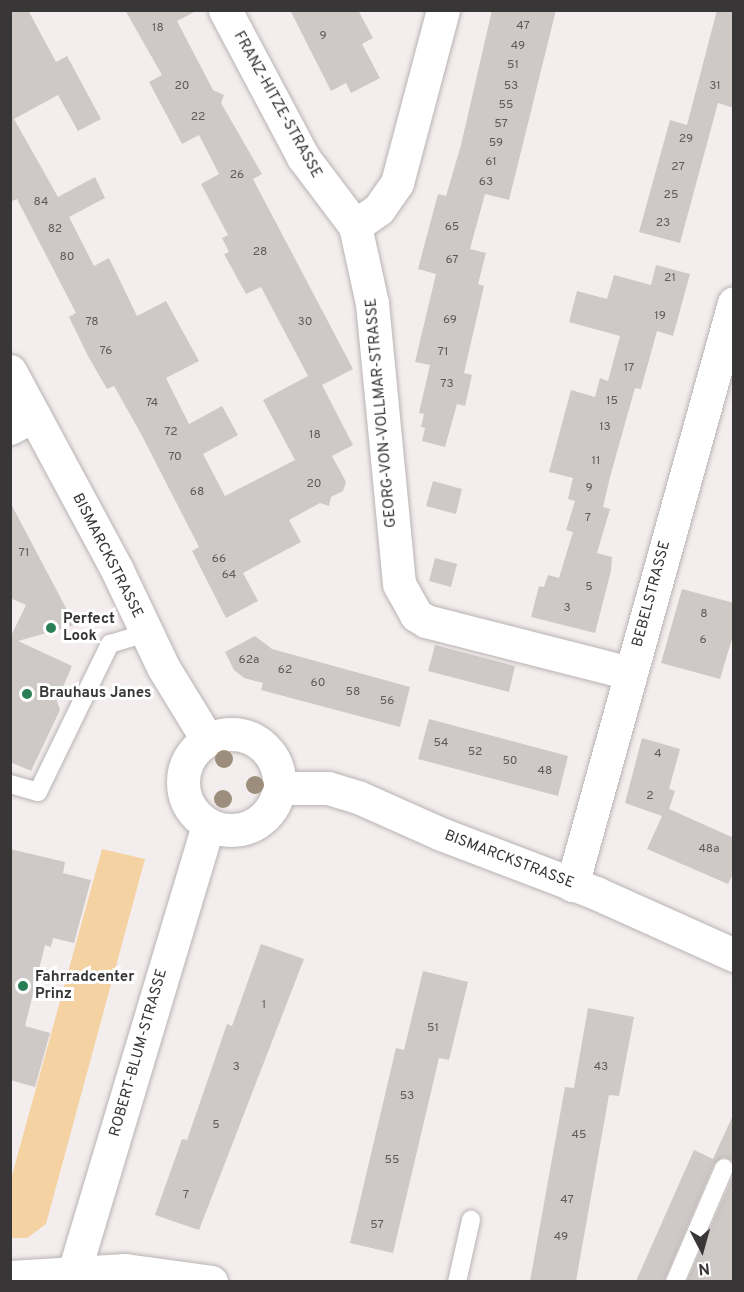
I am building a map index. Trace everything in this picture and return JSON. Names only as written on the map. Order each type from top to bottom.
[{"type":"street","name":"FRANZ-HITZE-STRASSE","points":[[225,10],[303,157],[355,226]]},
{"type":"street","points":[[355,226],[379,209],[397,183],[443,10]]},
{"type":"street","name":"GEORG-VON-VOLLMAR-STRASSE","points":[[355,226],[372,303],[395,558],[407,603],[426,621],[630,673]]},
{"type":"street","name":"BEBELSTRASSE","points":[[572,885],[734,303]]},
{"type":"street","name":"BISMARCKSTRASSE","points":[[10,371],[22,421],[117,570],[146,633],[207,739]]},
{"type":"street","points":[[227,733],[249,736],[267,748],[277,767],[279,788],[271,810],[253,825],[231,830],[208,825],[192,811],[183,790],[187,761],[207,739],[227,733]]},
{"type":"street","name":"BISMARCKSTRASSE","points":[[279,788],[328,788],[572,885],[734,955]]},
{"type":"street","name":"ROBERT-BLUM-STRASSE","points":[[72,1278],[208,825]]},
{"type":"street","points":[[10,1277],[72,1278],[125,1270],[211,1281]]},
{"type":"lane","points":[[10,784],[38,792],[110,644],[146,633]]},
{"type":"lane","points":[[675,1281],[724,1168]]},
{"type":"lane","points":[[457,1281],[471,1220]]},
{"type":"shaded area","points":[[102,849],[145,859],[46,1224],[27,1238],[11,1238],[11,1179]]},
{"type":"building","points":[[10,10],[28,10],[56,62],[67,56],[101,119],[78,131],[58,95],[14,119],[58,197],[95,177],[105,198],[69,217],[94,266],[109,258],[137,316],[166,301],[199,361],[166,378],[189,424],[222,406],[238,435],[203,454],[225,496],[295,460],[263,400],[308,376],[261,287],[246,294],[224,254],[229,252],[222,238],[228,235],[201,184],[219,174],[199,135],[182,144],[149,82],[162,75],[125,10],[198,10],[177,21],[213,90],[224,95],[221,103],[262,174],[253,179],[353,369],[322,385],[353,445],[332,456],[346,482],[343,491],[331,497],[329,506],[320,503],[289,520],[301,542],[243,573],[258,601],[226,618],[192,551],[199,547],[140,432],[114,386],[107,389],[88,356],[69,317],[76,313],[17,199],[10,202]]},
{"type":"building","points":[[290,10],[358,10],[373,38],[362,44],[380,78],[351,93],[346,83],[331,91]]},
{"type":"building","points":[[492,10],[556,10],[509,200],[485,194],[470,249],[486,253],[478,284],[484,286],[464,373],[472,375],[465,406],[457,404],[445,447],[422,441],[425,428],[421,427],[424,414],[419,413],[430,365],[415,362],[436,274],[418,269],[438,194],[446,196],[461,145]]},
{"type":"building","points":[[717,10],[734,10],[734,108],[718,103],[680,243],[639,232],[670,120],[687,125]]},
{"type":"building","points":[[656,265],[690,274],[673,336],[657,331],[641,389],[635,388],[610,477],[603,507],[610,509],[597,553],[612,557],[611,571],[595,633],[531,617],[539,586],[544,587],[548,575],[559,578],[573,532],[566,530],[575,501],[568,499],[573,478],[549,472],[571,390],[595,397],[600,378],[608,381],[620,336],[569,322],[577,291],[607,299],[614,275],[651,285]]},
{"type":"building","points":[[433,481],[462,489],[456,514],[426,506]]},
{"type":"building","points":[[10,502],[75,625],[18,641],[72,666],[57,701],[60,710],[31,771],[10,762],[10,638],[26,605],[10,598]]},
{"type":"building","points":[[435,558],[457,564],[451,587],[429,581]]},
{"type":"building","points":[[682,589],[734,603],[734,632],[720,679],[661,663]]},
{"type":"building","points":[[255,636],[272,649],[410,687],[400,727],[261,690],[263,683],[244,678],[234,670],[225,652]]},
{"type":"building","points":[[435,645],[515,666],[509,692],[428,671]]},
{"type":"building","points":[[429,719],[568,756],[558,796],[418,759]]},
{"type":"building","points":[[642,738],[680,749],[669,789],[675,791],[669,809],[734,838],[734,872],[728,884],[647,849],[662,816],[625,803]]},
{"type":"building","name":"Fahrradcenter Prinz","points":[[10,849],[65,862],[63,873],[91,880],[74,943],[53,938],[51,947],[45,945],[25,1026],[50,1033],[35,1087],[10,1080]]},
{"type":"building","points":[[261,944],[304,959],[199,1230],[155,1215],[182,1139],[187,1140],[227,1024],[232,1026]]},
{"type":"building","points":[[423,971],[468,982],[449,1060],[439,1058],[393,1253],[350,1243],[396,1048],[404,1050]]},
{"type":"building","points":[[588,1008],[634,1017],[619,1096],[609,1095],[576,1281],[530,1281],[565,1087],[574,1088]]},
{"type":"building","points":[[734,1113],[734,1162],[723,1157],[714,1164],[664,1281],[636,1281],[694,1150],[713,1159]]},
{"type":"building","points":[[734,1174],[734,1281],[687,1281]]},
{"type":"place","name":"Perfect Look","points":[[51,628]]},
{"type":"place","name":"Brauhaus Janes","points":[[27,694]]},
{"type":"place","name":"Fahrradcenter Prinz","points":[[23,986]]}]
